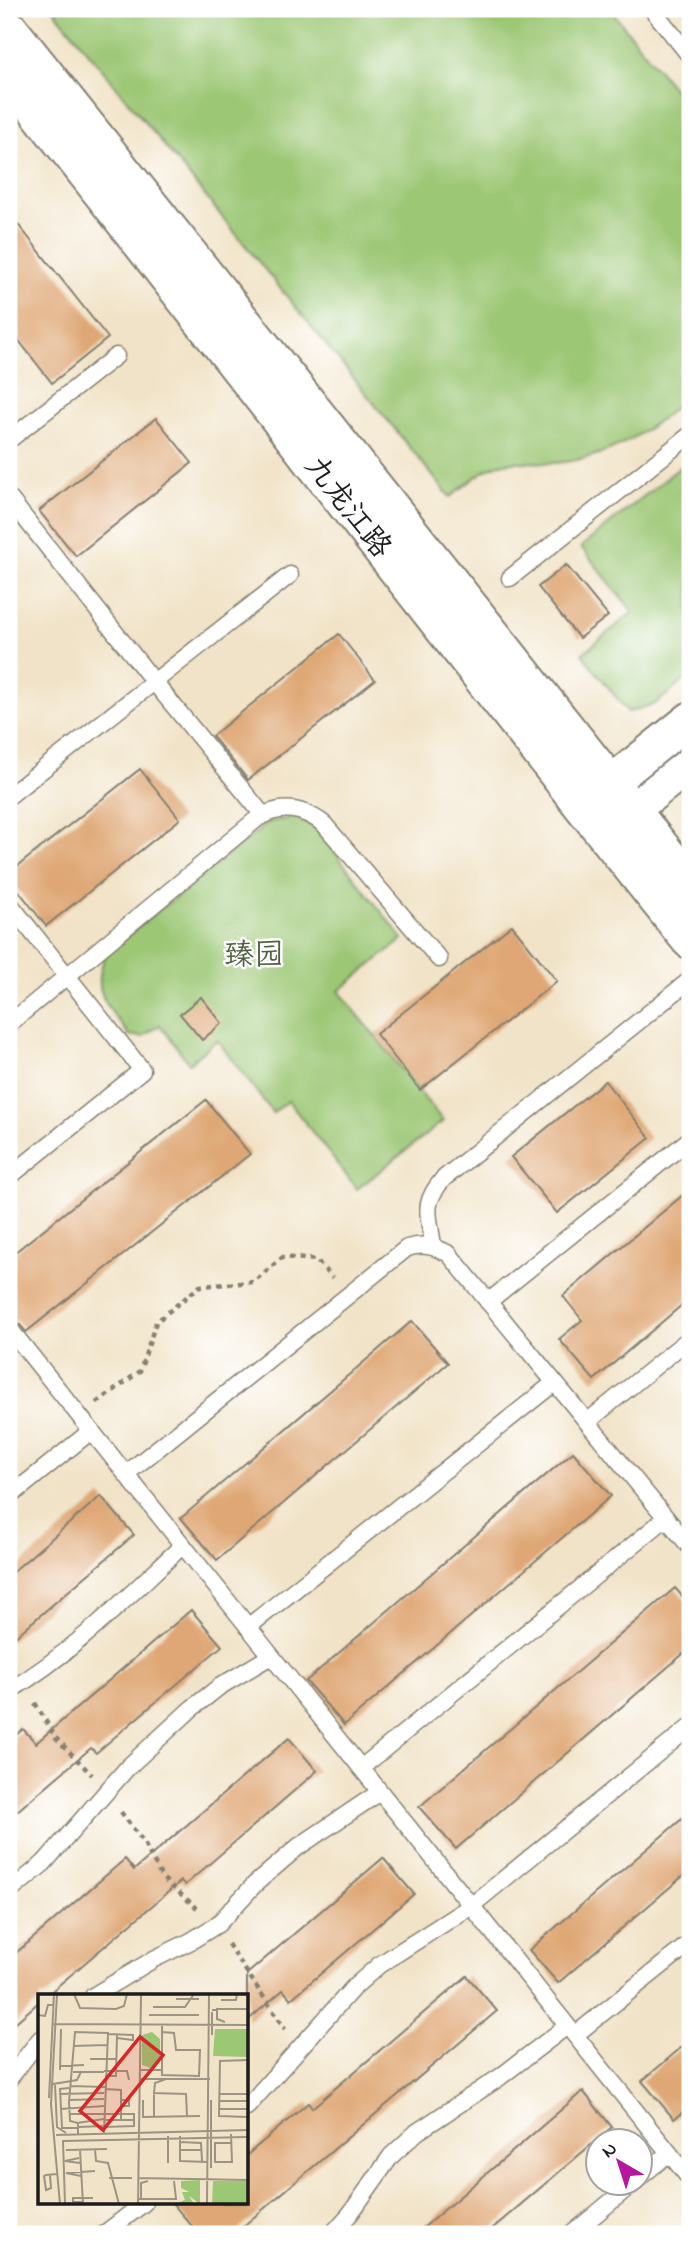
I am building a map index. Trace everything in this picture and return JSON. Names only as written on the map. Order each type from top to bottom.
[{"type":"street","name":"九龙江路","points":[[9,30],[607,808],[690,939]]},
{"type":"street","name":"九龙江路","points":[[9,73],[607,808],[690,885]]},
{"type":"street","points":[[607,808],[690,719]]},
{"type":"street","points":[[607,808],[690,764]]},
{"type":"lane","points":[[652,9],[690,56]]},
{"type":"lane","points":[[9,440],[116,356]]},
{"type":"lane","points":[[510,578],[690,435]]},
{"type":"lane","points":[[9,498],[263,815]]},
{"type":"lane","points":[[9,796],[290,575]]},
{"type":"lane","points":[[9,1024],[263,815],[287,808],[312,815],[324,824],[439,958]]},
{"type":"lane","points":[[9,903],[142,1070],[9,1177]]},
{"type":"lane","points":[[433,1246],[427,1203],[443,1179],[690,980]]},
{"type":"lane","points":[[488,1302],[690,1139]]},
{"type":"lane","points":[[126,1474],[407,1248],[417,1245],[433,1246],[449,1254],[688,1542]]},
{"type":"lane","points":[[9,1328],[690,2179]]},
{"type":"lane","points":[[587,1422],[690,1338]]},
{"type":"lane","points":[[248,1627],[554,1383]]},
{"type":"lane","points":[[9,1497],[91,1431]]},
{"type":"lane","points":[[361,1768],[666,1518]]},
{"type":"lane","points":[[13,1688],[84,1637],[183,1545]]},
{"type":"lane","points":[[9,1892],[44,1863],[128,1767],[191,1709],[219,1687],[271,1656]]},
{"type":"lane","points":[[248,2106],[353,1988],[379,1965],[471,1906],[690,1727]]},
{"type":"lane","points":[[96,1994],[214,1926],[255,1884],[298,1847],[380,1792]]},
{"type":"lane","points":[[332,2234],[350,2214],[391,2155],[417,2132],[571,2031],[690,1943]]},
{"type":"lane","points":[[9,2079],[38,2042]]},
{"type":"lane","points":[[654,2169],[690,2152]]},
{"type":"lane","points":[[572,2234],[614,2198]]},
{"type":"lane","points":[[104,2234],[143,2204]]},
{"type":"path","points":[[79,1416],[140,1371],[156,1322],[200,1286],[253,1282],[283,1257],[316,1260],[347,1296]]},
{"type":"path","points":[[13,1688],[33,1701],[56,1738],[97,1781],[132,1825],[162,1878],[190,1900],[214,1926],[299,2049]]},
{"type":"green space","points":[[53,9],[610,9],[690,109],[690,393],[661,419],[611,449],[573,461],[500,464],[489,468],[450,497]]},
{"type":"green space","points":[[690,459],[690,676],[655,704],[628,712],[582,654],[633,612],[581,547]]},
{"type":"green space","name":"臻园","points":[[291,818],[303,820],[317,830],[403,939],[339,991],[443,1121],[357,1189],[288,1101],[273,1113],[217,1040],[189,1063],[160,1025],[142,1037],[129,1035],[108,1006],[100,987],[102,966],[107,952],[269,822]]},
{"type":"building","points":[[9,213],[108,338],[52,383],[9,328]]},
{"type":"building","points":[[156,418],[192,463],[76,556],[39,511]]},
{"type":"building","points":[[566,565],[608,616],[579,638],[538,587]]},
{"type":"building","points":[[339,634],[375,680],[248,780],[212,736]]},
{"type":"building","points":[[140,769],[180,819],[46,926],[9,878],[9,873]]},
{"type":"building","points":[[512,925],[557,981],[420,1090],[376,1034]]},
{"type":"building","points":[[201,997],[222,1023],[202,1040],[180,1014]]},
{"type":"building","points":[[605,1081],[650,1138],[557,1213],[511,1157]]},
{"type":"building","points":[[206,1100],[250,1154],[26,1332],[17,1321],[9,1318],[9,1257]]},
{"type":"building","points":[[690,1189],[690,1298],[594,1380],[559,1339],[582,1320],[563,1296]]},
{"type":"building","points":[[412,1321],[448,1363],[217,1560],[181,1518]]},
{"type":"building","points":[[573,1452],[611,1496],[344,1725],[306,1681]]},
{"type":"building","points":[[101,1496],[134,1535],[9,1642],[9,1575]]},
{"type":"building","points":[[675,1588],[690,1605],[690,1648],[456,1849],[419,1807]]},
{"type":"building","points":[[191,1610],[222,1646],[96,1753],[91,1748],[9,1818],[9,1741],[23,1729],[36,1743]]},
{"type":"building","points":[[289,1738],[317,1771],[185,1885],[181,1881],[48,1994],[38,1994],[38,2003],[9,2028],[9,1959],[125,1859],[134,1870]]},
{"type":"building","points":[[690,1812],[690,1870],[558,1983],[529,1950]]},
{"type":"building","points":[[383,1858],[414,1894],[291,1999],[283,1990],[248,2020],[247,1974]]},
{"type":"building","points":[[467,1976],[497,2011],[234,2234],[199,2234],[173,2204],[248,2204],[248,2154],[308,2103],[312,2108]]},
{"type":"building","points":[[690,2040],[690,2106],[674,2119],[642,2081]]},
{"type":"building","points":[[583,2091],[612,2127],[584,2128],[584,2151],[486,2234],[416,2234]]}]
